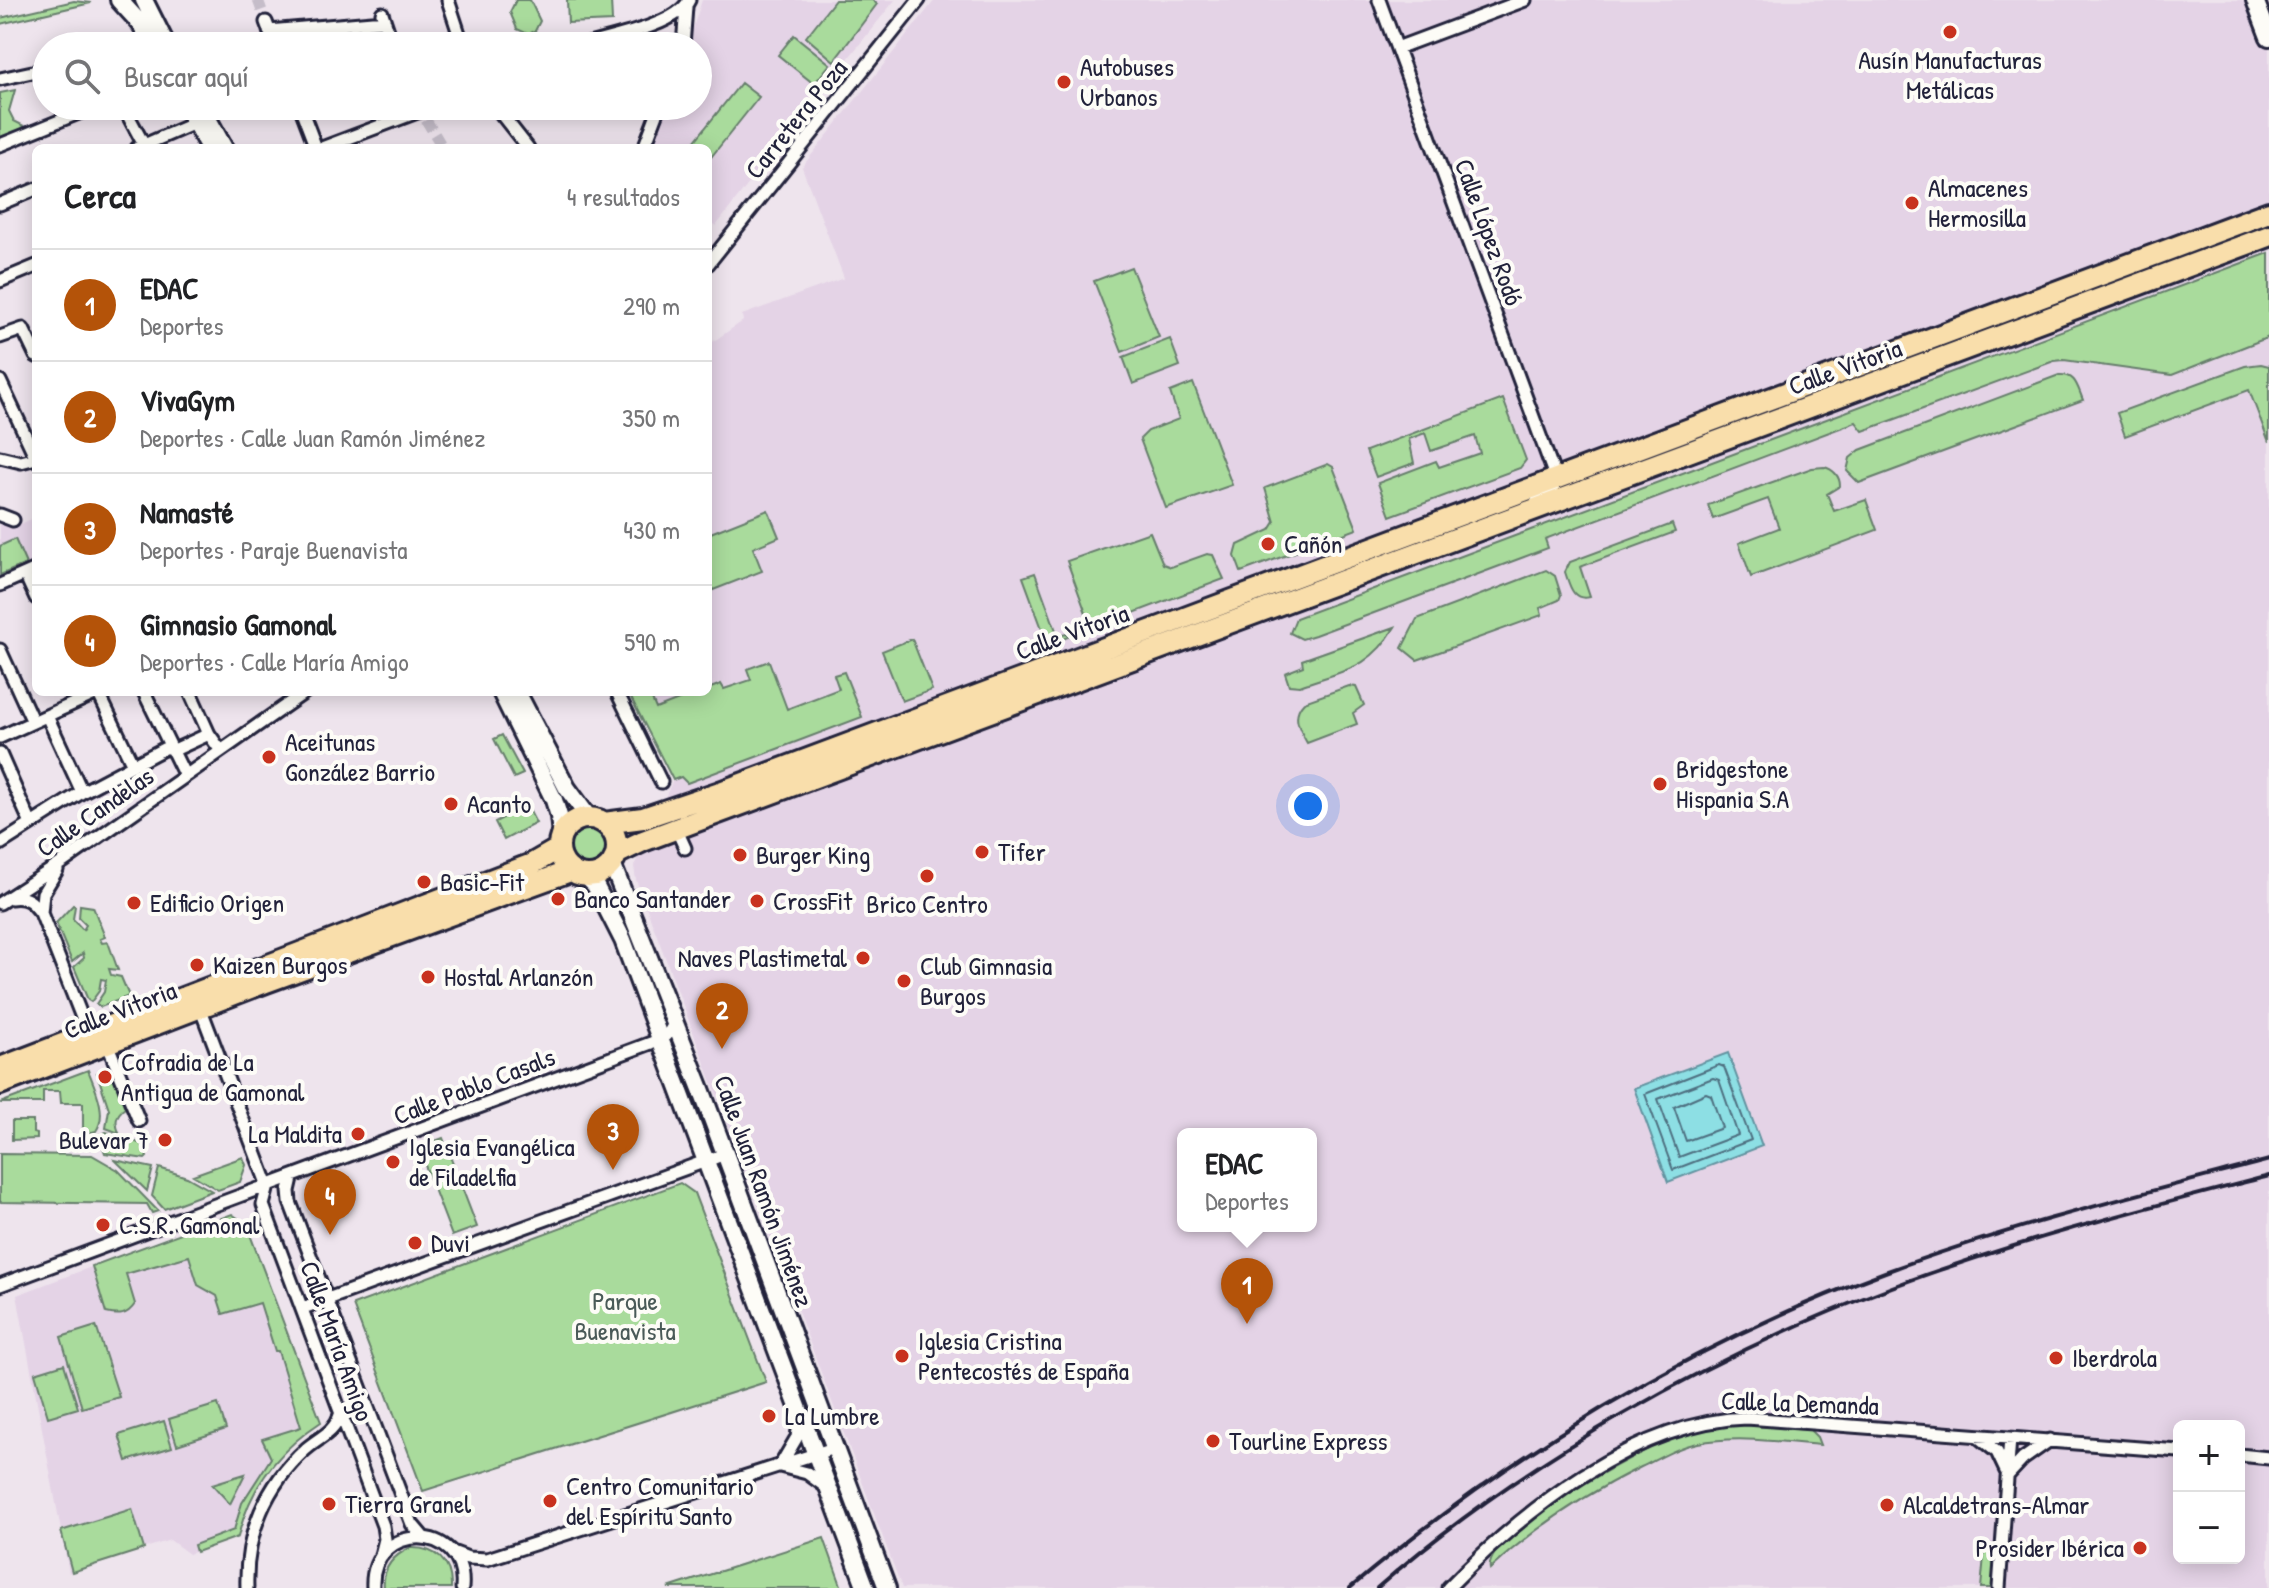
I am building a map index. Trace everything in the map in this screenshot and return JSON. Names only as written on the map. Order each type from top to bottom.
[{"type":"highway","name":"Calle Vitoria","points":[[596,820],[643,818],[720,792],[2269,212]]},
{"type":"highway","name":"Calle Vitoria","points":[[614,859],[643,841],[2269,236]]},
{"type":"highway","points":[[1556,479],[1592,489]]},
{"type":"highway","points":[[596,820],[615,836],[614,859],[596,875],[578,874],[562,861],[559,842],[572,822],[596,820]]},
{"type":"highway","name":"Calle Vitoria","points":[[2,1078],[532,864],[559,842]]},
{"type":"highway","name":"Calle Vitoria","points":[[98,1037],[200,1007],[538,881],[578,874]]},
{"type":"main road","points":[[119,0],[145,32]]},
{"type":"main road","points":[[144,0],[160,32]]},
{"type":"main road","points":[[2255,0],[2269,37]]},
{"type":"main road","points":[[193,120],[207,144]]},
{"type":"main road","points":[[209,120],[222,144]]},
{"type":"main road","points":[[503,696],[554,800],[559,816],[559,842]]},
{"type":"main road","points":[[519,696],[567,788],[596,820]]},
{"type":"main road","name":"Calle Juan Ramón Jiménez","points":[[614,859],[887,1588]]},
{"type":"main road","name":"Calle Juan Ramón Jiménez","points":[[578,874],[595,885],[623,940],[866,1588]]},
{"type":"street","points":[[152,18],[156,0]]},
{"type":"street","points":[[448,0],[458,32]]},
{"type":"street","name":"Carretera Poza","points":[[712,259],[919,0]]},
{"type":"street","name":"Calle López Rodó","points":[[1379,0],[1556,479]]},
{"type":"street","points":[[1397,48],[1525,0]]},
{"type":"street","points":[[627,32],[672,18],[687,4]]},
{"type":"street","points":[[684,32],[687,4]]},
{"type":"street","points":[[270,32],[268,26],[383,17],[388,32]]},
{"type":"street","points":[[0,79],[32,72]]},
{"type":"street","points":[[0,145],[62,120]]},
{"type":"street","points":[[129,120],[139,144]]},
{"type":"street","points":[[305,120],[314,144]]},
{"type":"street","points":[[338,144],[400,120]]},
{"type":"street","points":[[506,120],[525,144]]},
{"type":"street","points":[[646,144],[655,120]]},
{"type":"street","points":[[147,144],[195,123]]},
{"type":"street","points":[[0,203],[32,191]]},
{"type":"street","points":[[0,281],[32,268]]},
{"type":"street","points":[[0,337],[23,329],[32,348]]},
{"type":"street","points":[[0,381],[32,443]]},
{"type":"street","points":[[0,457],[21,462],[32,459]]},
{"type":"street","name":"Calle Vitoria","points":[[1440,546],[1472,524],[1545,496],[1553,491],[1556,479]]},
{"type":"street","points":[[0,515],[13,520]]},
{"type":"street","points":[[0,585],[30,571]]},
{"type":"street","points":[[0,650],[33,722]]},
{"type":"street","points":[[0,737],[47,716],[81,696]]},
{"type":"street","points":[[101,696],[133,765]]},
{"type":"street","points":[[146,696],[171,748],[180,780],[299,696]]},
{"type":"street","points":[[192,696],[209,734],[221,751]]},
{"type":"street","points":[[619,696],[661,782]]},
{"type":"street","points":[[47,716],[82,792]]},
{"type":"street","points":[[0,844],[82,792],[133,765],[209,734]]},
{"type":"street","points":[[0,754],[31,824]]},
{"type":"street","name":"Calle Candelas","points":[[5,900],[180,780]]},
{"type":"street","points":[[41,913],[46,886],[63,862]]},
{"type":"street","points":[[5,900],[21,896],[30,900],[41,913],[139,1121]]},
{"type":"street","points":[[200,1007],[268,1186],[263,1205],[235,1198]]},
{"type":"street","name":"Calle Pablo Casals","points":[[0,1285],[661,1039],[675,1022]]},
{"type":"street","points":[[303,1308],[725,1154]]},
{"type":"street","name":"Calle María Amigo","points":[[292,1178],[290,1202],[412,1524],[423,1537]]},
{"type":"street","name":"Calle María Amigo","points":[[263,1205],[385,1533],[381,1555]]},
{"type":"street","points":[[783,1363],[800,1357]]},
{"type":"street","points":[[780,1466],[797,1437],[800,1412]]},
{"type":"street","points":[[247,1588],[250,1541],[264,1504],[277,1482],[308,1447],[333,1429],[340,1415]]},
{"type":"street","name":"Calle la Demanda","points":[[1448,1588],[1495,1542],[1559,1493],[1624,1453],[1691,1425],[1716,1420],[1747,1418],[2173,1450]]},
{"type":"street","points":[[327,1435],[351,1442]]},
{"type":"street","points":[[1976,1435],[1997,1452],[2008,1475]]},
{"type":"street","points":[[1999,1588],[2010,1438]]},
{"type":"street","points":[[2008,1475],[2023,1459],[2050,1440]]},
{"type":"street","points":[[370,1585],[381,1555],[396,1543],[423,1537],[438,1542],[452,1552],[482,1561],[834,1448]]},
{"type":"street","points":[[2245,1456],[2269,1458]]},
{"type":"street","points":[[780,1466],[807,1473],[829,1490]]},
{"type":"street","points":[[850,1545],[868,1538]]},
{"type":"street","points":[[452,1552],[462,1570],[462,1588]]},
{"type":"street","points":[[462,1588],[482,1561]]},
{"type":"shaded area","points":[[702,0],[895,0],[798,121],[794,120],[785,130],[787,134],[716,226],[712,225],[712,144],[650,144],[659,120],[712,120],[712,32],[692,32]]},
{"type":"shaded area","points":[[935,0],[2269,0],[2269,1588],[902,1588],[636,880],[634,866],[673,780],[630,696],[712,696],[712,342],[743,321],[742,315],[844,278],[802,167]]},
{"type":"shaded area","points":[[32,519],[32,562],[0,577],[0,524],[12,528]]},
{"type":"shaded area","points":[[232,1214],[246,1224],[321,1422],[294,1442],[259,1483],[243,1513],[238,1537],[189,1554],[170,1540],[69,1573],[17,1295]]},
{"type":"green space","points":[[516,0],[530,0],[540,21],[535,31],[517,29],[510,12]]},
{"type":"green space","points":[[567,0],[611,0],[612,21],[568,23]]},
{"type":"green space","points":[[835,0],[872,0],[877,4],[834,61],[806,37]]},
{"type":"green space","points":[[74,1],[91,3],[0,24],[0,18]]},
{"type":"green space","points":[[794,35],[830,64],[814,84],[778,55]]},
{"type":"green space","points":[[741,83],[759,97],[712,156],[712,144],[692,144]]},
{"type":"green space","points":[[15,90],[9,111],[14,121],[26,130],[0,140],[0,93]]},
{"type":"green space","points":[[2261,224],[2264,231],[1602,477],[1600,471]]},
{"type":"green space","points":[[2269,253],[2269,337],[2172,375],[2054,361],[1863,431],[1856,422],[1545,539],[1548,548],[1315,635],[1302,639],[1290,633],[1296,618]]},
{"type":"green space","points":[[1131,267],[1159,337],[1122,352],[1094,281]]},
{"type":"green space","points":[[1170,339],[1180,366],[1133,384],[1123,357]]},
{"type":"green space","points":[[2245,366],[2269,366],[2269,442],[2249,390],[2125,436],[2117,413]]},
{"type":"green space","points":[[2059,375],[2072,379],[2083,400],[1859,483],[1847,471],[1850,458],[1860,450]]},
{"type":"green space","points":[[1193,383],[1232,485],[1166,508],[1140,439],[1148,431],[1179,419],[1170,392]]},
{"type":"green space","points":[[1503,399],[1526,460],[1520,468],[1390,516],[1378,483],[1436,461],[1439,467],[1480,453],[1475,436],[1431,451],[1425,433],[1409,439],[1414,463],[1376,477],[1366,451]]},
{"type":"green space","points":[[1328,464],[1333,467],[1357,529],[1241,572],[1235,556],[1238,545],[1270,530],[1275,522],[1265,488]]},
{"type":"green space","points":[[1812,468],[1830,469],[1840,482],[1840,486],[1827,494],[1834,511],[1866,500],[1877,530],[1751,577],[1739,543],[1779,528],[1768,499],[1713,519],[1708,505]]},
{"type":"green space","points":[[768,510],[779,537],[753,548],[762,571],[712,590],[712,532]]},
{"type":"green space","points":[[1672,524],[1675,532],[1580,567],[1590,597],[1575,595],[1565,572],[1570,562]]},
{"type":"green space","points":[[1150,532],[1163,564],[1171,567],[1207,554],[1213,555],[1224,579],[1083,632],[1081,628],[1090,624],[1067,561]]},
{"type":"green space","points":[[15,539],[26,564],[0,575],[0,546]]},
{"type":"green space","points":[[1546,570],[1555,576],[1561,595],[1559,600],[1540,608],[1542,615],[1417,660],[1402,648],[1417,619]]},
{"type":"green space","points":[[1035,573],[1058,636],[1067,634],[1068,637],[1048,645],[1023,577]]},
{"type":"green space","points":[[1395,627],[1375,652],[1354,667],[1300,686],[1289,685],[1285,673],[1303,666],[1302,660]]},
{"type":"green space","points":[[912,639],[932,690],[902,701],[882,651]]},
{"type":"green space","points":[[769,661],[787,709],[839,689],[834,675],[844,672],[862,717],[687,783],[681,777],[673,780],[630,696],[651,696],[656,709],[689,696],[712,696],[712,687],[721,684],[724,689],[751,680],[747,669]]},
{"type":"green space","points":[[1349,686],[1356,687],[1364,705],[1353,713],[1357,724],[1307,743],[1297,717],[1300,707],[1304,702]]},
{"type":"green space","points":[[502,735],[523,774],[514,778],[494,739]]},
{"type":"green space","points":[[527,806],[536,823],[504,840],[495,822]]},
{"type":"green space","points":[[587,827],[600,833],[606,846],[600,859],[587,865],[574,859],[568,846],[574,833]]},
{"type":"green space","points":[[73,905],[73,919],[83,930],[86,925],[79,918],[80,905],[93,907],[105,937],[100,939],[102,943],[108,942],[118,970],[109,969],[111,975],[121,977],[129,996],[101,1007],[96,1004],[104,992],[106,980],[101,979],[99,991],[91,1002],[88,1000],[74,967],[84,958],[83,953],[72,962],[56,923]]},
{"type":"green space","points":[[110,1068],[125,1108],[117,1119],[119,1133],[106,1128],[109,1109],[97,1073]]},
{"type":"green space","points":[[88,1070],[101,1109],[96,1131],[83,1134],[83,1103],[61,1103],[60,1091],[43,1091],[43,1103],[0,1103]]},
{"type":"green space","points":[[12,1121],[33,1121],[33,1133],[37,1134],[37,1139],[12,1140]]},
{"type":"green space","points":[[106,1132],[142,1144],[147,1157],[105,1153],[99,1135]]},
{"type":"green space","points":[[443,1138],[477,1227],[452,1236],[418,1147]]},
{"type":"green space","points":[[0,1154],[92,1155],[118,1170],[158,1211],[152,1213],[147,1204],[0,1202]]},
{"type":"green space","points":[[243,1157],[246,1165],[240,1182],[218,1190],[193,1175]]},
{"type":"green space","points":[[115,1160],[153,1168],[147,1191]]},
{"type":"green space","points":[[159,1168],[187,1177],[212,1191],[164,1209],[152,1196]]},
{"type":"green space","name":"Parque Buenavista","points":[[680,1183],[694,1193],[766,1382],[423,1491],[353,1305]]},
{"type":"green space","points":[[232,1214],[246,1224],[321,1422],[292,1445],[268,1471],[250,1502],[238,1537],[196,1552],[194,1545],[234,1530],[242,1503],[271,1458],[262,1439],[301,1427],[278,1351],[275,1351],[260,1303],[223,1314],[217,1296],[198,1285],[189,1256],[126,1274],[135,1304],[119,1315],[106,1313],[92,1266]]},
{"type":"green space","points":[[96,1326],[119,1397],[82,1408],[61,1337]]},
{"type":"green space","points":[[64,1364],[78,1408],[48,1417],[35,1373]]},
{"type":"green space","points":[[218,1404],[226,1429],[177,1445],[169,1419]]},
{"type":"green space","points":[[164,1421],[172,1447],[127,1461],[119,1435]]},
{"type":"green space","points":[[1744,1425],[1810,1430],[1820,1445],[1728,1440],[1683,1447],[1581,1500],[1543,1525],[1490,1569],[1494,1554],[1511,1535],[1601,1474],[1677,1436],[1710,1428]]},
{"type":"green space","points":[[245,1474],[230,1504],[212,1484]]},
{"type":"green space","points":[[132,1509],[144,1549],[72,1572],[61,1531]]},
{"type":"green space","points":[[824,1538],[842,1588],[668,1588]]},
{"type":"green space","points":[[1985,1545],[1995,1545],[1992,1588],[1981,1588]]},
{"type":"green space","points":[[410,1548],[428,1550],[441,1558],[449,1571],[451,1588],[384,1588],[385,1574],[390,1564]]},
{"type":"water","points":[[1728,1053],[1762,1146],[1668,1182],[1634,1088]]},
{"type":"tunnel","points":[[258,0],[266,22]]},
{"type":"tunnel","points":[[426,120],[441,144]]},
{"type":"railway","points":[[1350,1588],[1473,1492],[1538,1448],[1672,1368],[1742,1333],[1813,1301],[1932,1255],[2269,1160]]},
{"type":"railway","points":[[1377,1588],[1493,1497],[1556,1455],[1688,1378],[1756,1345],[1892,1287],[1985,1255],[2269,1176]]},
{"type":"place","name":"Ausín Manufacturas Metálicas","points":[[1950,32]]},
{"type":"place","name":"Autobuses Urbanos","points":[[1064,82]]},
{"type":"place","name":"Almacenes Hermosilla","points":[[1912,203]]},
{"type":"place","name":"Cañón","points":[[1268,544]]},
{"type":"place","name":"Aceitunas González Barrio","points":[[269,757]]},
{"type":"place","name":"Bridgestone Hispania S.A","points":[[1660,784]]},
{"type":"place","name":"Acanto","points":[[451,804]]},
{"type":"place","name":"Tifer","points":[[982,852]]},
{"type":"place","name":"Burger King","points":[[740,855]]},
{"type":"place","name":"Brico Centro","points":[[927,876]]},
{"type":"place","name":"Basic-Fit","points":[[424,882]]},
{"type":"place","name":"Banco Santander","points":[[558,899]]},
{"type":"place","name":"CrossFit","points":[[757,901]]},
{"type":"place","name":"Edificio Origen","points":[[134,903]]},
{"type":"place","name":"Naves Plastimetal","points":[[863,958]]},
{"type":"place","name":"Kaizen Burgos","points":[[197,965]]},
{"type":"place","name":"Hostal Arlanzón","points":[[428,977]]},
{"type":"place","name":"Club Gimnasia Burgos","points":[[904,981]]},
{"type":"place","name":"VivaGym","points":[[722,1049]]},
{"type":"place","name":"Cofradia de La Antigua de Gamonal","points":[[105,1077]]},
{"type":"place","name":"La Maldita","points":[[358,1134]]},
{"type":"place","name":"Bulevar 7","points":[[165,1140]]},
{"type":"place","name":"Iglesia Evangélica de Filadelfia","points":[[393,1162]]},
{"type":"place","name":"Namasté","points":[[613,1170]]},
{"type":"place","name":"C.S.R. Gamonal","points":[[103,1225]]},
{"type":"place","name":"Gimnasio Gamonal","points":[[330,1235]]},
{"type":"place","name":"Duvi","points":[[415,1243]]},
{"type":"place","name":"EDAC","points":[[1247,1324]]},
{"type":"place","name":"Iglesia Cristina Pentecostés de España","points":[[902,1356]]},
{"type":"place","name":"Iberdrola","points":[[2056,1358]]},
{"type":"place","name":"La Lumbre","points":[[769,1416]]},
{"type":"place","name":"Tourline Express","points":[[1213,1441]]},
{"type":"place","name":"Centro Comunitario del Espíritu Santo","points":[[550,1501]]},
{"type":"place","name":"Tierra Granel","points":[[329,1504]]},
{"type":"place","name":"Alcaldetrans-Almar","points":[[1887,1505]]},
{"type":"place","name":"Prosider Ibérica","points":[[2140,1548]]}]
